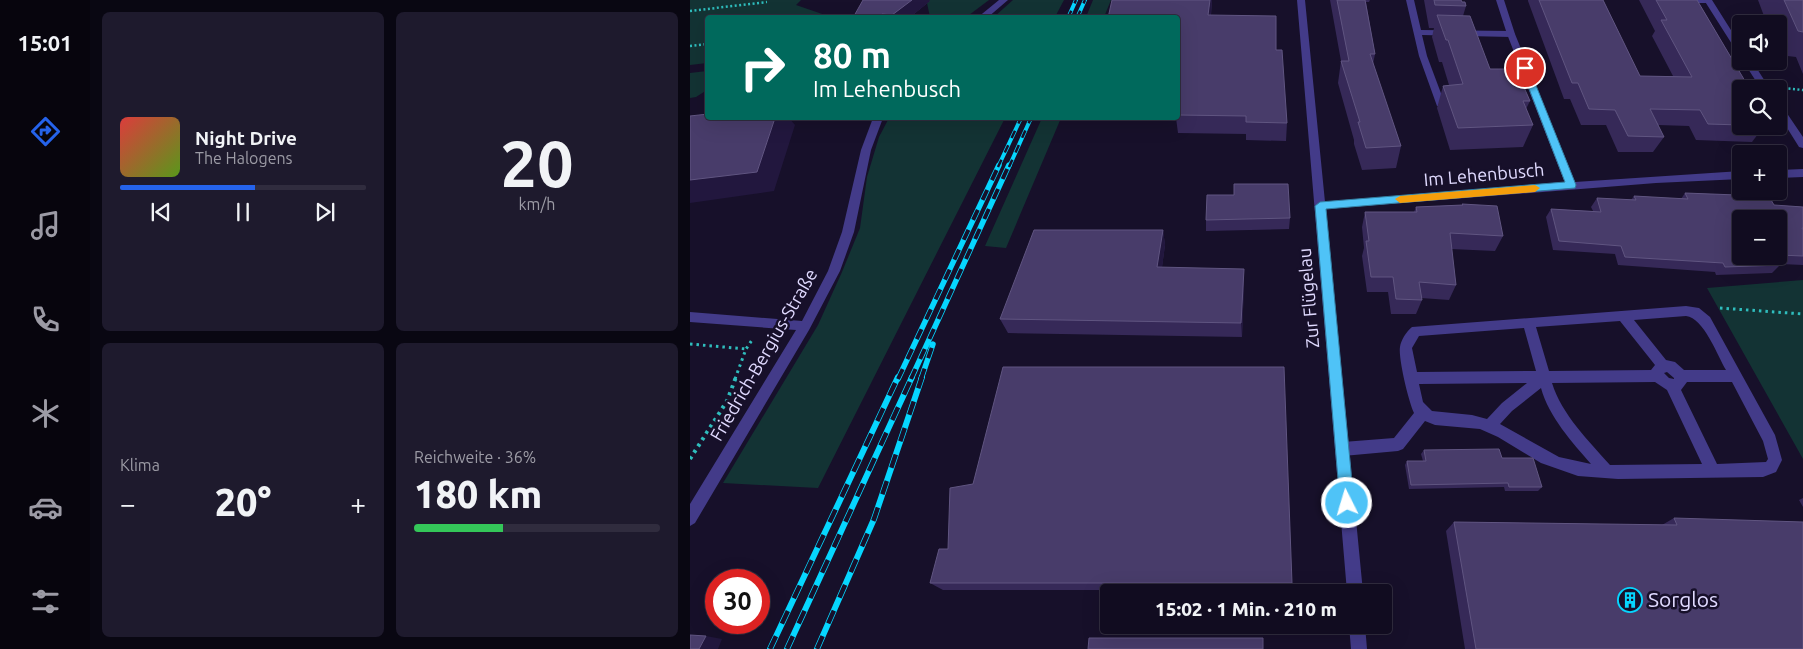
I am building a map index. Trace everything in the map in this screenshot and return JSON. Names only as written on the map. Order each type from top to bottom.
[{"type":"street","points":[[985,15],[1004,0]]},
{"type":"street","name":"Zur Flügelau","points":[[1301,0],[1354,584]]},
{"type":"street","points":[[1410,0],[1416,32],[1440,104]]},
{"type":"street","points":[[1500,0],[1511,34],[1571,185]]},
{"type":"street","points":[[1672,1],[1708,1],[1732,38]]},
{"type":"street","points":[[1416,32],[1511,34]]},
{"type":"street","name":"Friedrich-Bergius-Straße","points":[[690,518],[806,326],[834,271],[848,232],[866,150],[877,120]]},
{"type":"street","points":[[1787,120],[1803,145]]},
{"type":"street","points":[[1787,174],[1803,174]]},
{"type":"street","name":"Im Lehenbusch","points":[[1320,206],[1571,185],[1732,175]]},
{"type":"street","points":[[1686,311],[1695,312],[1706,321],[1770,440],[1775,460],[1771,467],[1763,470],[1713,471],[1606,471],[1569,468],[1556,463],[1490,426],[1470,421],[1436,420],[1422,414],[1416,403],[1406,348],[1410,335],[1416,331],[1623,315],[1686,311]]},
{"type":"street","points":[[1623,315],[1646,341],[1661,371]]},
{"type":"street","points":[[690,317],[806,326]]},
{"type":"street","points":[[1528,322],[1549,394],[1572,432],[1606,471]]},
{"type":"street","points":[[1411,378],[1544,377],[1661,371],[1670,366],[1713,471]]},
{"type":"street","points":[[1676,381],[1735,376]]},
{"type":"street","points":[[1490,426],[1507,407],[1544,377]]},
{"type":"street","points":[[1343,449],[1398,444],[1422,414]]},
{"type":"street","points":[[1358,634],[1359,649]]},
{"type":"path","points":[[690,11],[767,2]]},
{"type":"path","points":[[690,46],[705,44]]},
{"type":"path","points":[[1695,312],[1703,308],[1753,309],[1803,314]]},
{"type":"path","points":[[690,459],[727,401],[746,349],[764,323]]},
{"type":"path","points":[[690,344],[746,349]]},
{"type":"green space","points":[[690,0],[801,0],[796,5],[825,15],[705,15],[705,63],[690,65]]},
{"type":"green space","points":[[929,0],[989,0],[969,15],[930,15],[927,3]]},
{"type":"green space","points":[[1013,0],[1064,0],[1056,15],[996,15]]},
{"type":"green space","points":[[1093,0],[1111,0],[1105,15],[1087,15]]},
{"type":"green space","points":[[705,71],[705,91],[696,97],[690,98],[690,73]]},
{"type":"green space","points":[[888,120],[1004,120],[818,488],[723,483],[818,325],[842,272],[860,228],[867,177],[879,137]]},
{"type":"green space","points":[[1041,120],[1060,120],[1006,248],[985,246]]},
{"type":"green space","points":[[1803,280],[1803,459],[1707,288]]},
{"type":"building","points":[[863,0],[912,0],[892,15],[855,15]]},
{"type":"building","points":[[1112,0],[1210,0],[1208,15],[1276,16],[1276,50],[1282,50],[1287,123],[1246,122],[1246,116],[1180,115],[1180,15],[1109,15]]},
{"type":"building","points":[[1337,0],[1365,0],[1375,54],[1370,54],[1401,146],[1366,148],[1341,61],[1349,61]]},
{"type":"building","points":[[1434,0],[1461,0],[1465,2],[1466,6],[1435,5]]},
{"type":"building","points":[[1539,0],[1603,0],[1640,76],[1692,77],[1661,20],[1667,20],[1656,0],[1697,0],[1732,59],[1732,70],[1738,70],[1744,80],[1732,80],[1732,125],[1708,124],[1700,110],[1650,109],[1664,137],[1628,136],[1615,110],[1589,109],[1578,83],[1572,83]]},
{"type":"building","points":[[1784,0],[1803,0],[1803,32],[1798,31]]},
{"type":"building","points":[[1437,15],[1470,16],[1490,69],[1516,69],[1530,101],[1523,101],[1533,125],[1458,128],[1443,86],[1463,84]]},
{"type":"building","points":[[705,114],[705,120],[774,120],[757,172],[690,180],[690,116]]},
{"type":"building","points":[[1234,184],[1288,184],[1290,218],[1206,220],[1207,195],[1234,195]]},
{"type":"building","points":[[1685,193],[1732,195],[1732,200],[1771,200],[1774,205],[1803,207],[1803,256],[1787,255],[1787,210],[1732,210],[1732,265],[1781,265],[1725,267],[1723,263],[1625,257],[1621,246],[1559,241],[1551,209],[1601,212],[1597,198],[1636,200],[1634,196],[1688,199]]},
{"type":"building","points":[[1462,204],[1497,206],[1503,236],[1450,233],[1456,285],[1419,282],[1422,300],[1396,299],[1393,277],[1371,277],[1366,241],[1369,241],[1365,212],[1417,212],[1416,207]]},
{"type":"building","points":[[1034,230],[1163,230],[1157,267],[1244,269],[1241,323],[1000,319]]},
{"type":"building","points":[[1003,367],[1284,367],[1292,583],[930,583],[939,549],[948,549],[950,488],[973,484]]},
{"type":"building","points":[[1499,449],[1502,458],[1533,458],[1542,487],[1509,487],[1508,483],[1411,485],[1407,461],[1426,461],[1424,450]]},
{"type":"building","name":"Sorglos","points":[[1674,518],[1803,522],[1803,649],[1476,649],[1454,522],[1677,525]]},
{"type":"building","points":[[690,635],[706,636],[699,649],[690,649]]},
{"type":"building","points":[[1089,638],[1263,638],[1263,649],[1088,649]]},
{"type":"railway","points":[[1069,15],[1076,0]]},
{"type":"railway","points":[[1078,15],[1085,0]]},
{"type":"railway","points":[[998,167],[1020,120]]},
{"type":"railway","points":[[1009,167],[1030,120]]},
{"type":"railway","points":[[898,379],[999,165]]},
{"type":"railway","points":[[911,379],[1009,165]]},
{"type":"railway","points":[[921,379],[933,344]]},
{"type":"railway","points":[[770,649],[898,377]]},
{"type":"railway","points":[[787,649],[912,377]]},
{"type":"railway","points":[[817,649],[874,519],[922,377]]},
{"type":"slow traffic","points":[[1400,199],[1535,188]]},
{"type":"place","name":"Sorglos","points":[[1630,600]]},
{"type":"route","points":[[1347,503],[1320,206],[1571,185],[1525,68]]}]
